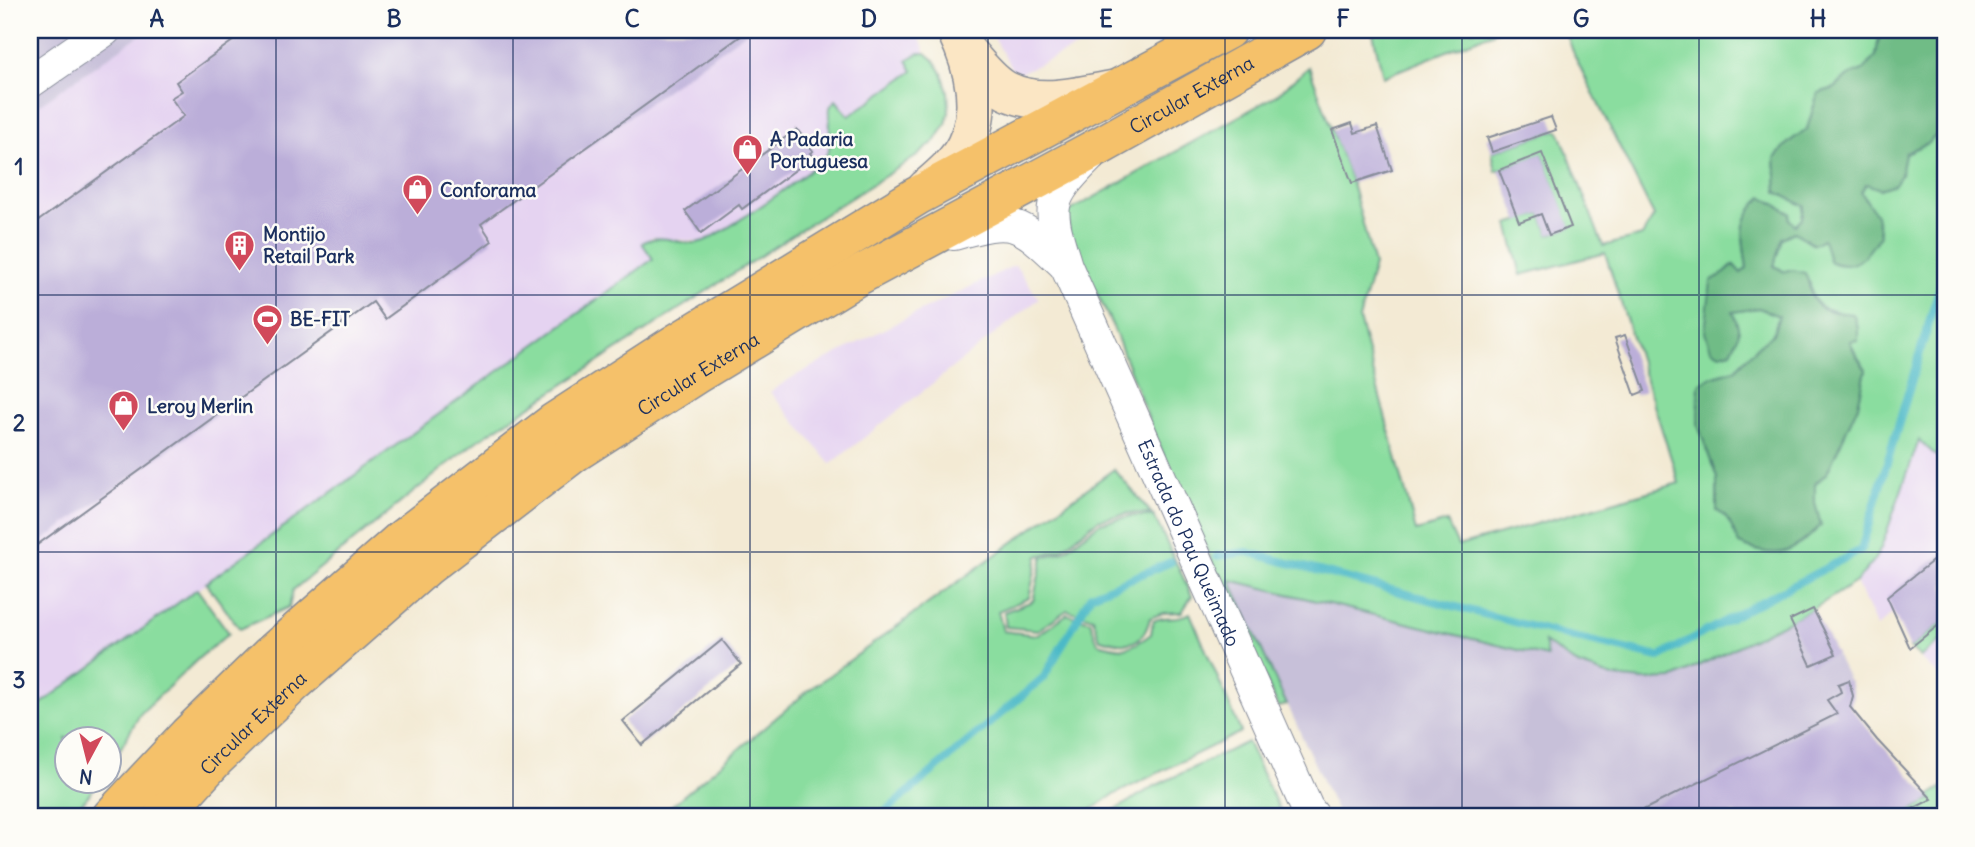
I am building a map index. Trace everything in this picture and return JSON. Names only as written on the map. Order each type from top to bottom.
[{"type":"main road","name":"Circular Externa","points":[[111,817],[188,735],[269,656],[402,539],[554,423],[675,344],[918,196],[1227,30]]},
{"type":"main road","name":"Circular Externa","points":[[162,817],[216,758],[303,675],[426,567],[575,453],[718,361],[858,276],[1100,146],[1307,30]]},
{"type":"street","points":[[30,82],[105,30]]},
{"type":"street","points":[[962,41],[989,78],[1008,91],[1034,99],[1070,97],[1114,89]]},
{"type":"street","points":[[918,196],[942,175],[966,146],[975,117],[976,87],[962,41]]},
{"type":"street","name":"Estrada do Pau Queimado","points":[[1100,146],[1065,181],[1054,203],[1052,220],[1066,266],[1307,808],[1314,817]]},
{"type":"street","name":"Estrada do Pau Queimado","points":[[917,245],[986,224],[1012,225],[1029,232],[1066,266]]},
{"type":"shaded area","points":[[30,30],[147,30],[30,111]]},
{"type":"shaded area","points":[[141,30],[916,30],[926,53],[918,53],[907,60],[913,71],[848,116],[836,101],[830,107],[829,151],[818,165],[703,242],[652,237],[642,243],[653,259],[30,712],[30,109]]},
{"type":"shaded area","points":[[990,30],[1115,30],[1015,75]]},
{"type":"shaded area","points":[[1015,265],[1039,299],[831,464],[770,392],[886,328]]},
{"type":"shaded area","points":[[1945,345],[1945,683],[1910,648],[1893,613],[1877,627],[1856,582],[1881,548],[1919,439]]},
{"type":"shaded area","points":[[1230,580],[1546,657],[1543,641],[1613,676],[1644,680],[1673,679],[1813,609],[1851,685],[1853,696],[1850,707],[1877,740],[1726,817],[1339,817]]},
{"type":"green space","points":[[1378,30],[1499,30],[1383,77],[1373,33]]},
{"type":"green space","points":[[1565,30],[1883,30],[1876,56],[1863,70],[1848,76],[1835,88],[1818,93],[1807,129],[1789,142],[1775,158],[1777,191],[1804,206],[1802,218],[1795,225],[1789,219],[1789,213],[1763,197],[1749,215],[1743,230],[1747,268],[1741,274],[1733,265],[1711,281],[1711,349],[1720,354],[1731,351],[1732,312],[1759,308],[1779,316],[1773,334],[1735,370],[1699,384],[1698,425],[1717,478],[1718,511],[1724,514],[1730,523],[1815,503],[1815,484],[1827,473],[1858,405],[1866,370],[1849,341],[1857,340],[1836,311],[1820,306],[1812,294],[1810,283],[1794,270],[1785,272],[1774,265],[1782,238],[1794,232],[1814,244],[1823,239],[1829,261],[1867,202],[1861,192],[1866,183],[1880,189],[1901,175],[1905,153],[1928,143],[1945,127],[1945,464],[1919,440],[1881,548],[1856,582],[1813,609],[1672,679],[1613,677],[1578,665],[1544,642],[1547,657],[1230,580],[1287,705],[1278,707],[1156,438],[1113,327],[1069,235],[1068,212],[1275,96],[1309,67],[1352,183],[1374,265],[1359,319],[1416,531],[1447,522],[1458,546],[1679,483],[1605,253],[1521,275],[1508,224],[1541,214],[1549,235],[1570,227],[1542,154],[1496,171],[1492,152],[1556,130],[1560,133],[1603,246],[1642,236],[1654,216],[1575,57]]},
{"type":"green space","points":[[1883,30],[1945,30],[1945,127],[1928,143],[1905,153],[1901,175],[1895,184],[1880,189],[1866,184],[1861,192],[1876,215],[1880,235],[1865,256],[1853,264],[1838,264],[1829,261],[1823,239],[1814,244],[1794,232],[1782,238],[1774,266],[1785,272],[1794,270],[1805,273],[1812,296],[1819,306],[1835,312],[1853,314],[1858,328],[1858,340],[1850,341],[1866,370],[1858,405],[1827,473],[1815,484],[1815,503],[1821,525],[1793,548],[1784,552],[1764,552],[1739,544],[1728,521],[1717,511],[1717,478],[1698,425],[1699,384],[1735,370],[1773,334],[1779,316],[1759,308],[1733,312],[1738,328],[1737,340],[1731,351],[1720,354],[1711,349],[1705,332],[1711,281],[1734,265],[1741,273],[1747,268],[1743,238],[1745,221],[1754,205],[1763,197],[1790,213],[1789,219],[1795,225],[1802,218],[1804,206],[1777,192],[1775,158],[1789,142],[1807,129],[1818,93],[1835,88],[1848,76],[1863,70],[1876,56]]},
{"type":"green space","points":[[919,53],[926,53],[934,60],[942,73],[948,92],[949,112],[946,124],[936,140],[917,156],[474,443],[293,590],[289,607],[240,629],[206,583],[653,259],[642,243],[658,238],[688,243],[704,241],[792,184],[829,150],[830,107],[836,100],[849,116],[913,71],[907,60]]},
{"type":"green space","points":[[1114,469],[1152,514],[1130,513],[1098,520],[1062,549],[1038,556],[1029,598],[998,611],[1003,631],[1038,635],[1067,614],[1090,621],[1098,643],[1126,648],[1151,634],[1153,621],[1190,613],[1241,732],[1113,795],[1081,817],[658,817],[809,690]]},
{"type":"green space","points":[[1131,516],[1154,516],[1192,596],[1182,612],[1163,613],[1150,618],[1147,628],[1138,640],[1125,643],[1100,639],[1093,618],[1067,610],[1038,630],[1006,627],[1004,612],[1033,601],[1043,557],[1064,551],[1100,523]]},
{"type":"green space","points":[[197,589],[229,633],[140,714],[122,746],[122,724],[52,724],[52,794],[90,794],[71,817],[30,817],[30,712]]},
{"type":"green space","points":[[1945,620],[1945,637],[1920,657],[1910,648]]},
{"type":"green space","points":[[1247,742],[1283,817],[1103,817],[1155,786]]},
{"type":"green space","points":[[1943,787],[1945,817],[1897,817],[1932,800],[1929,796]]},
{"type":"building","name":"Montijo Retail Park","points":[[248,30],[749,30],[481,224],[492,241],[385,319],[373,302],[30,550],[30,227],[184,116],[171,98],[182,91],[176,82]]},
{"type":"building","points":[[1551,117],[1556,130],[1492,152],[1487,138]]},
{"type":"building","points":[[1352,123],[1355,133],[1377,126],[1392,170],[1352,183],[1332,130]]},
{"type":"building","points":[[797,129],[813,151],[810,153],[813,157],[742,209],[739,205],[701,233],[685,211]]},
{"type":"building","points":[[1542,153],[1571,227],[1549,235],[1541,214],[1519,222],[1499,170]]},
{"type":"building","points":[[1625,335],[1645,391],[1635,395],[1615,338]]},
{"type":"building","points":[[1945,551],[1945,620],[1910,648],[1887,597]]},
{"type":"building","points":[[1813,609],[1836,654],[1811,665],[1790,620]]},
{"type":"building","points":[[722,640],[741,664],[642,745],[623,721]]},
{"type":"building","points":[[1849,680],[1853,696],[1850,707],[1932,799],[1897,817],[1739,817],[1735,813],[1726,817],[1629,817],[1837,714],[1827,700],[1841,692],[1838,684]]},
{"type":"waterway","points":[[1217,556],[1247,552],[1564,635],[1659,657],[1861,550],[1945,269]]},
{"type":"waterway","points":[[879,817],[1044,677],[1091,595],[1171,562]]},
{"type":"place","name":"A Padaria Portuguesa","points":[[747,177]]},
{"type":"place","name":"Conforama","points":[[417,217]]},
{"type":"place","name":"Montijo Retail Park","points":[[240,272]]},
{"type":"place","name":"BE-FIT","points":[[267,346]]},
{"type":"place","name":"Leroy Merlin","points":[[124,433]]}]
